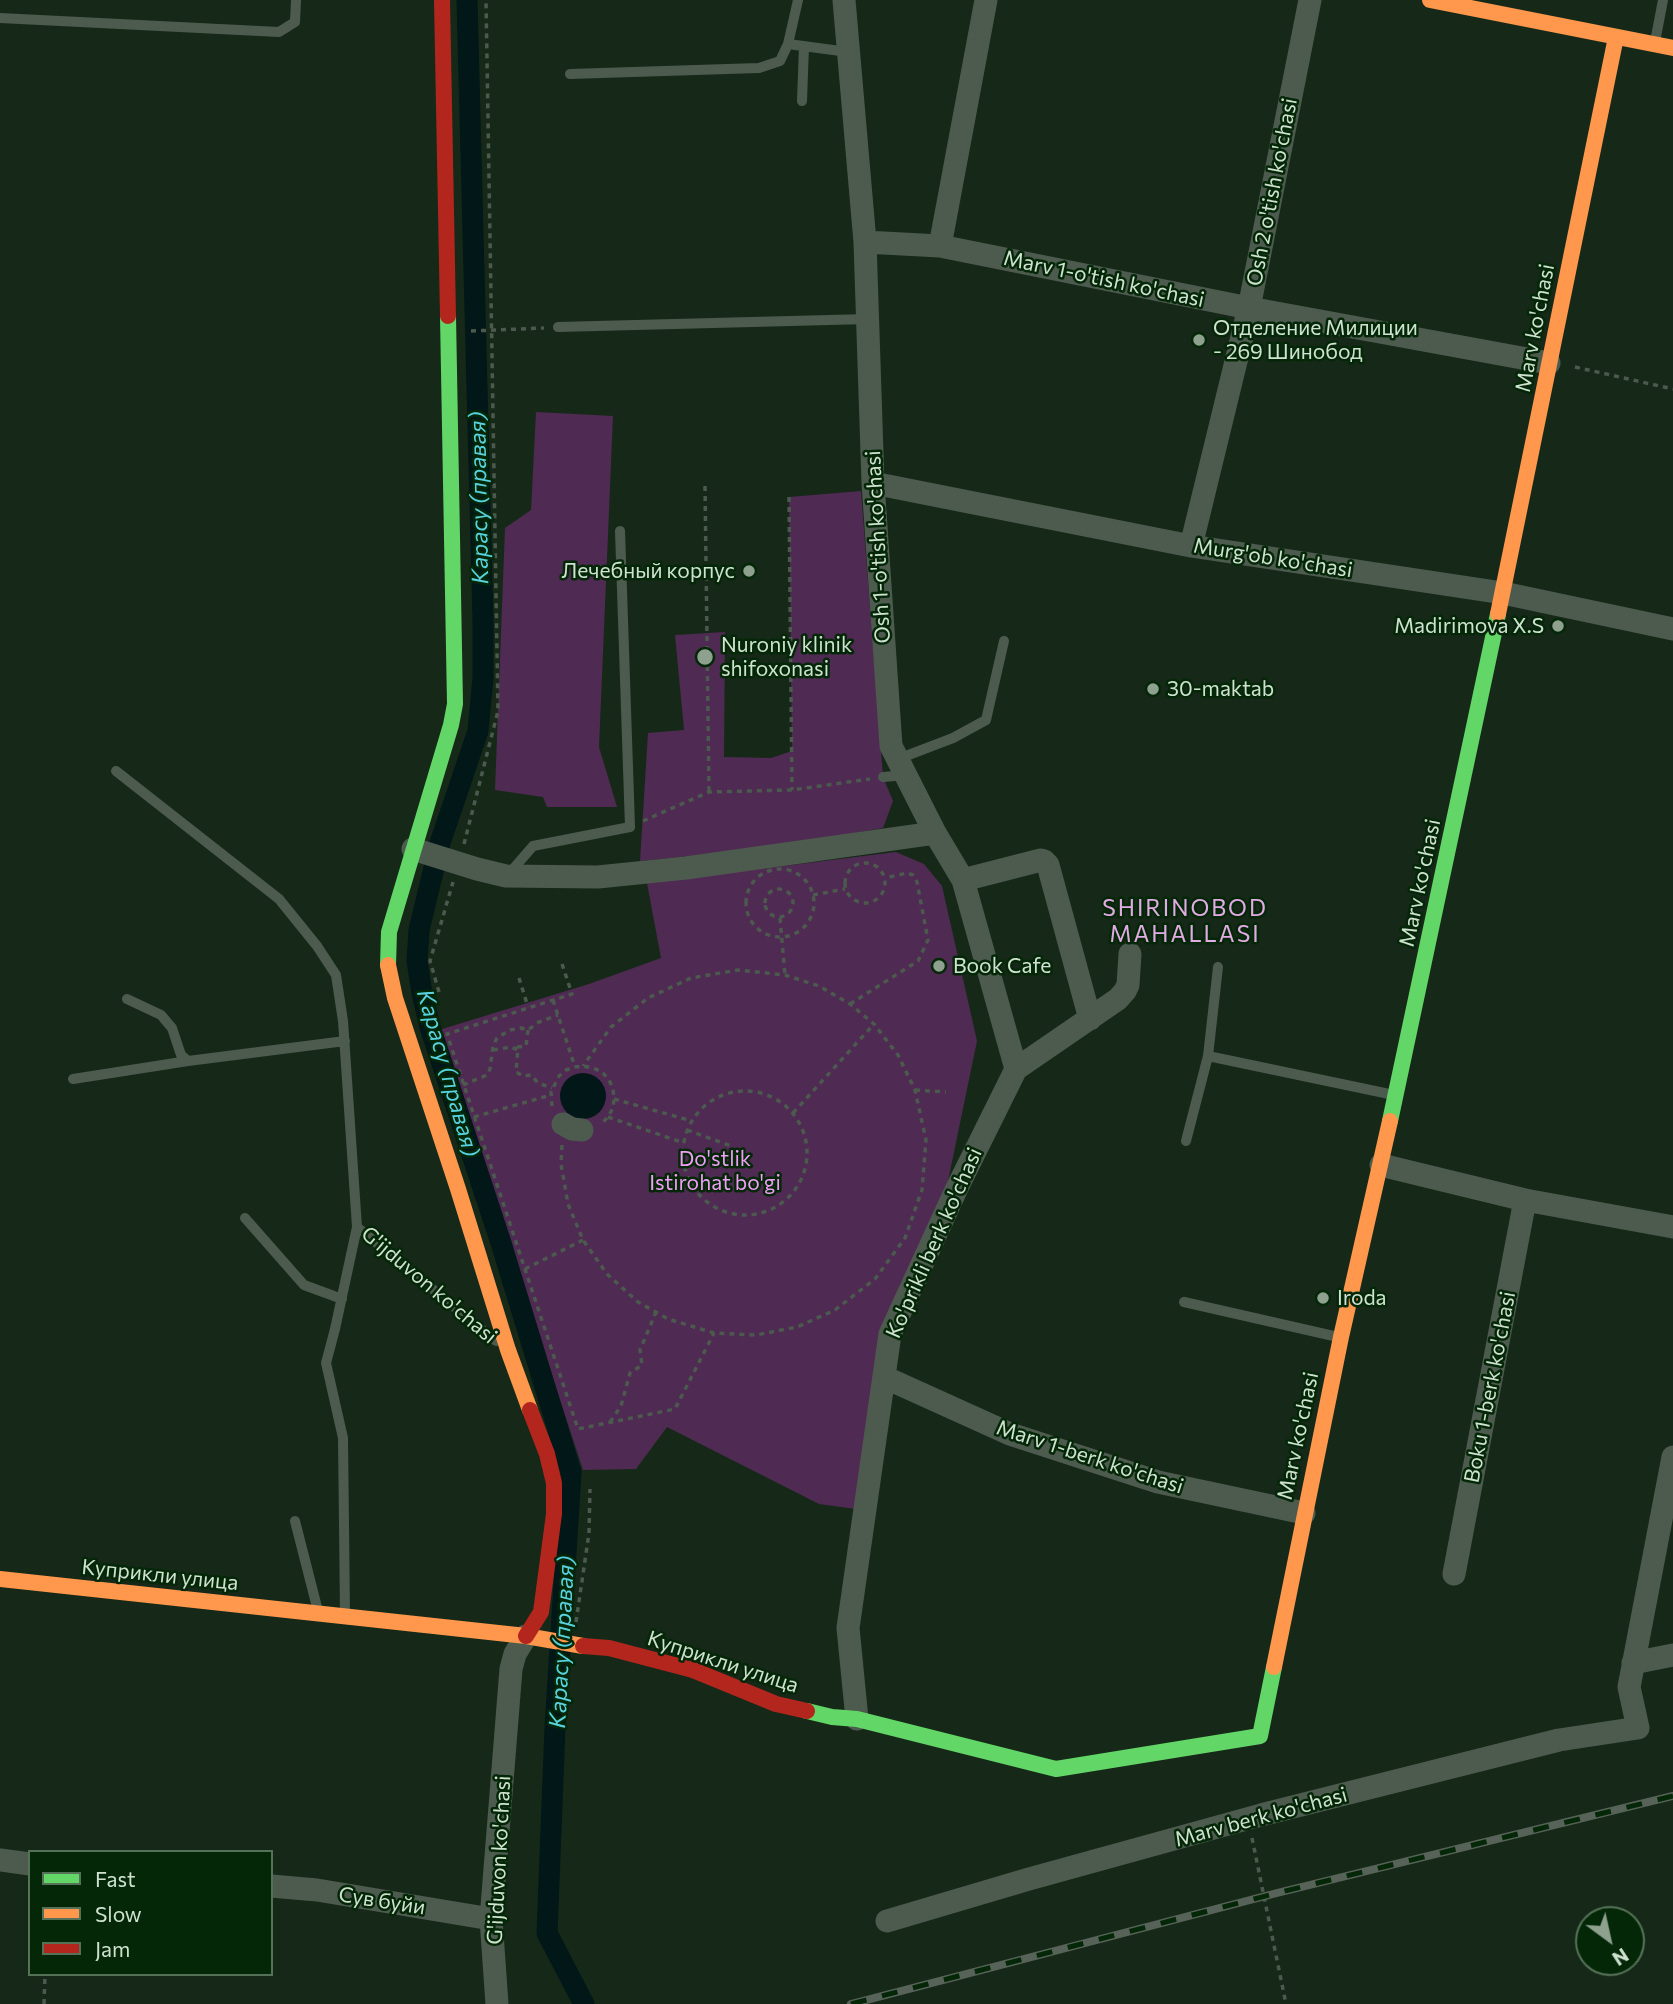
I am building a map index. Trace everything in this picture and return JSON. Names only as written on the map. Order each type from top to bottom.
[{"type":"street","points":[[442,0],[455,704],[418,851],[389,932],[387,948],[391,981],[508,1350]]},
{"type":"street","name":"Osh 1-o'tish ko'chasi","points":[[844,0],[865,242],[873,483],[891,746],[935,833],[963,880],[1016,1069]]},
{"type":"street","points":[[940,246],[986,0]]},
{"type":"street","name":"Osh 2 o'tish ko'chasi","points":[[1191,546],[1249,308],[1310,0]]},
{"type":"street","points":[[1430,0],[1478,5],[1673,48]]},
{"type":"street","name":"Marv ko'chasi","points":[[1260,1736],[1341,1337],[1381,1165],[1503,593],[1616,37]]},
{"type":"street","name":"Marv 1-o'tish ko'chasi","points":[[865,242],[940,246],[1249,308],[1549,363]]},
{"type":"street","name":"Murg'ob ko'chasi","points":[[873,483],[1191,546],[1503,593],[1673,629]]},
{"type":"street","points":[[418,851],[506,876],[617,876],[686,869],[935,833]]},
{"type":"street","points":[[963,880],[1041,860],[1048,865],[1090,1019]]},
{"type":"street","name":"Ko'prikli berk ko'chasi","points":[[857,1719],[848,1628],[890,1334],[956,1190],[1016,1069],[1118,999],[1128,985],[1130,954]]},
{"type":"street","points":[[1381,1165],[1525,1200],[1673,1227]]},
{"type":"street","name":"Boku 1-berk ko'chasi","points":[[1454,1574],[1525,1200]]},
{"type":"street","name":"G'ijduvon ko'chasi","points":[[497,2004],[491,1919],[511,1669],[515,1654],[535,1638],[554,1514],[554,1483],[547,1454],[508,1350]]},
{"type":"street","name":"Marv 1-berk ko'chasi","points":[[884,1377],[1022,1438],[1158,1482],[1304,1513]]},
{"type":"street","points":[[1673,1457],[1633,1663],[1673,1655]]},
{"type":"street","name":"Куприкли улица","points":[[0,1579],[609,1648],[693,1670],[776,1704],[832,1717],[857,1719],[1056,1769],[1260,1736]]},
{"type":"street","name":"Marv berk ko'chasi","points":[[887,1921],[1261,1815],[1559,1740],[1638,1728],[1629,1688],[1633,1663]]},
{"type":"street","points":[[0,1860],[28,1864]]},
{"type":"street","name":"Сув буйи","points":[[273,1886],[317,1890],[491,1919]]},
{"type":"lane","points":[[0,18],[279,32],[295,22],[296,0]]},
{"type":"lane","points":[[569,74],[759,68],[780,61],[788,44],[798,0]]},
{"type":"lane","points":[[1655,45],[1662,0]]},
{"type":"lane","points":[[788,44],[848,52]]},
{"type":"lane","points":[[802,101],[804,46]]},
{"type":"lane","points":[[558,327],[868,319]]},
{"type":"lane","points":[[506,876],[533,846],[630,827],[620,531]]},
{"type":"lane","points":[[883,777],[986,720],[1004,642]]},
{"type":"lane","name":"G'ijduvon ko'chasi","points":[[116,771],[279,899],[317,946],[336,975],[345,1041],[357,1227],[508,1350]]},
{"type":"lane","points":[[1186,1141],[1208,1056],[1218,967]]},
{"type":"lane","points":[[127,999],[161,1015],[172,1028],[181,1055],[188,1061]]},
{"type":"lane","points":[[73,1079],[345,1041]]},
{"type":"lane","points":[[1208,1056],[1396,1095]]},
{"type":"lane","points":[[245,1218],[304,1285],[342,1299]]},
{"type":"lane","points":[[345,1616],[343,1438],[326,1363],[357,1227]]},
{"type":"lane","points":[[1184,1302],[1341,1337]]},
{"type":"lane","points":[[295,1521],[318,1613]]},
{"type":"path","points":[[439,992],[430,961],[459,863],[498,711],[486,0]]},
{"type":"path","points":[[492,330],[558,327]]},
{"type":"path","points":[[1549,363],[1673,389]]},
{"type":"path","points":[[705,486],[709,792]]},
{"type":"path","points":[[789,497],[792,790]]},
{"type":"path","points":[[630,827],[709,792],[792,790],[883,777]]},
{"type":"path","points":[[859,863],[875,865],[885,878],[883,893],[870,903],[855,901],[845,889],[847,873],[859,863]]},
{"type":"path","points":[[778,869],[796,873],[804,878],[813,895],[814,905],[807,923],[800,930],[782,937],[763,933],[750,919],[746,900],[753,883],[768,871],[778,869]]},
{"type":"path","points":[[850,1004],[918,961],[928,940],[917,882],[913,875],[907,873],[885,878]]},
{"type":"path","points":[[813,895],[845,889]]},
{"type":"path","points":[[777,890],[788,893],[792,899],[790,911],[780,917],[769,913],[766,908],[767,896],[777,890]]},
{"type":"path","points":[[780,917],[785,975]]},
{"type":"path","points":[[562,964],[572,994],[447,1034],[578,1429],[676,1409],[714,1333]]},
{"type":"path","points":[[573,1127],[561,1164],[568,1203],[583,1240],[607,1274],[638,1302],[674,1322],[714,1333],[756,1335],[797,1327],[835,1310],[875,1279],[905,1238],[922,1190],[926,1140],[915,1090],[898,1055],[874,1024],[850,1004],[819,986],[785,975],[738,970],[691,978],[648,998],[611,1027],[583,1066]]},
{"type":"path","points":[[519,978],[528,1007]]},
{"type":"path","points":[[553,1000],[575,1067]]},
{"type":"path","points":[[552,1088],[538,1083],[531,1075],[523,1076],[516,1072],[518,1050],[519,1047],[526,1046],[528,1030],[539,1022],[558,1015]]},
{"type":"path","points":[[793,1113],[874,1024]]},
{"type":"path","points":[[463,1085],[487,1075],[497,1038],[510,1030],[528,1030]]},
{"type":"path","points":[[493,1050],[511,1046],[518,1050]]},
{"type":"path","points":[[575,1067],[593,1068],[602,1072],[609,1080],[614,1099],[608,1117],[601,1124],[573,1127],[552,1110],[552,1088],[559,1076],[575,1067]]},
{"type":"path","points":[[915,1090],[946,1092]]},
{"type":"path","points":[[734,1091],[760,1092],[773,1097],[793,1113],[806,1137],[808,1151],[803,1178],[787,1200],[764,1213],[738,1215],[704,1200],[689,1180],[684,1168],[684,1143],[692,1121],[710,1102],[734,1091]]},
{"type":"path","points":[[474,1117],[551,1095]]},
{"type":"path","points":[[614,1099],[692,1121]]},
{"type":"path","points":[[608,1117],[684,1143]]},
{"type":"path","points":[[687,1130],[731,1146]]},
{"type":"path","points":[[524,1269],[583,1240]]},
{"type":"path","points":[[610,1423],[621,1406],[630,1373],[642,1365],[640,1350],[656,1312]]},
{"type":"path","points":[[572,1645],[589,1533],[590,1489]]},
{"type":"path","points":[[1252,1842],[1286,2004]]},
{"type":"path","points":[[44,2004],[45,1976]]},
{"type":"green space","points":[[536,412],[613,416],[599,747],[617,807],[547,807],[543,797],[495,790],[505,528],[531,510]]},
{"type":"green space","points":[[861,491],[883,777],[893,801],[883,828],[765,849],[640,861],[648,733],[684,730],[675,635],[725,632],[724,757],[771,758],[792,751],[789,497]]},
{"type":"green space","name":"Do'stlik Istirohat bo'gi","points":[[896,852],[924,864],[942,886],[977,1041],[947,1186],[882,1336],[856,1509],[819,1504],[667,1427],[636,1469],[583,1470],[439,1030],[589,984],[661,958],[647,883]]},
{"type":"shaded area","points":[[583,1073],[600,1079],[606,1096],[600,1113],[583,1119],[566,1113],[560,1096],[566,1079]]},
{"type":"waterway","name":"Карасу (правая)","points":[[467,0],[483,678],[478,731],[440,843],[419,930],[417,961],[430,1027],[501,1243],[571,1472],[555,1728],[547,1933],[584,2004]]},
{"type":"railway","points":[[851,2004],[1277,1893],[1673,1796]]},
{"type":"traffic: fast","points":[[388,965],[389,932],[455,704],[448,316]]},
{"type":"traffic: fast","points":[[1390,1121],[1498,614]]},
{"type":"traffic: fast","points":[[807,1711],[857,1719],[1056,1769],[1260,1736],[1274,1667]]},
{"type":"traffic: slow","points":[[1430,0],[1673,48]]},
{"type":"traffic: slow","points":[[1498,614],[1616,37]]},
{"type":"traffic: slow","points":[[388,965],[395,998],[508,1350],[530,1410]]},
{"type":"traffic: slow","points":[[1274,1667],[1341,1337],[1390,1121]]},
{"type":"traffic: slow","points":[[0,1579],[526,1636],[583,1646]]},
{"type":"traffic: jam","points":[[442,0],[448,316]]},
{"type":"traffic: jam","points":[[526,1636],[541,1612],[554,1514],[554,1483],[547,1454],[530,1410]]},
{"type":"traffic: jam","points":[[583,1646],[609,1648],[693,1670],[776,1704],[807,1711]]},
{"type":"place","name":"Отделение Милиции - 269 Шинобод","points":[[1199,340]]},
{"type":"place","name":"Лечебный корпус","points":[[749,571]]},
{"type":"place","name":"Madirimova X.S","points":[[1558,626]]},
{"type":"place","name":"Nuroniy klinik shifoxonasi","points":[[705,657]]},
{"type":"place","name":"30-maktab","points":[[1153,689]]},
{"type":"place","name":"Book Cafe","points":[[939,966]]},
{"type":"place","name":"Iroda","points":[[1323,1298]]},
{"type":"district","name":"SHIRINOBOD MAHALLASI","points":[[1185,921]]}]
